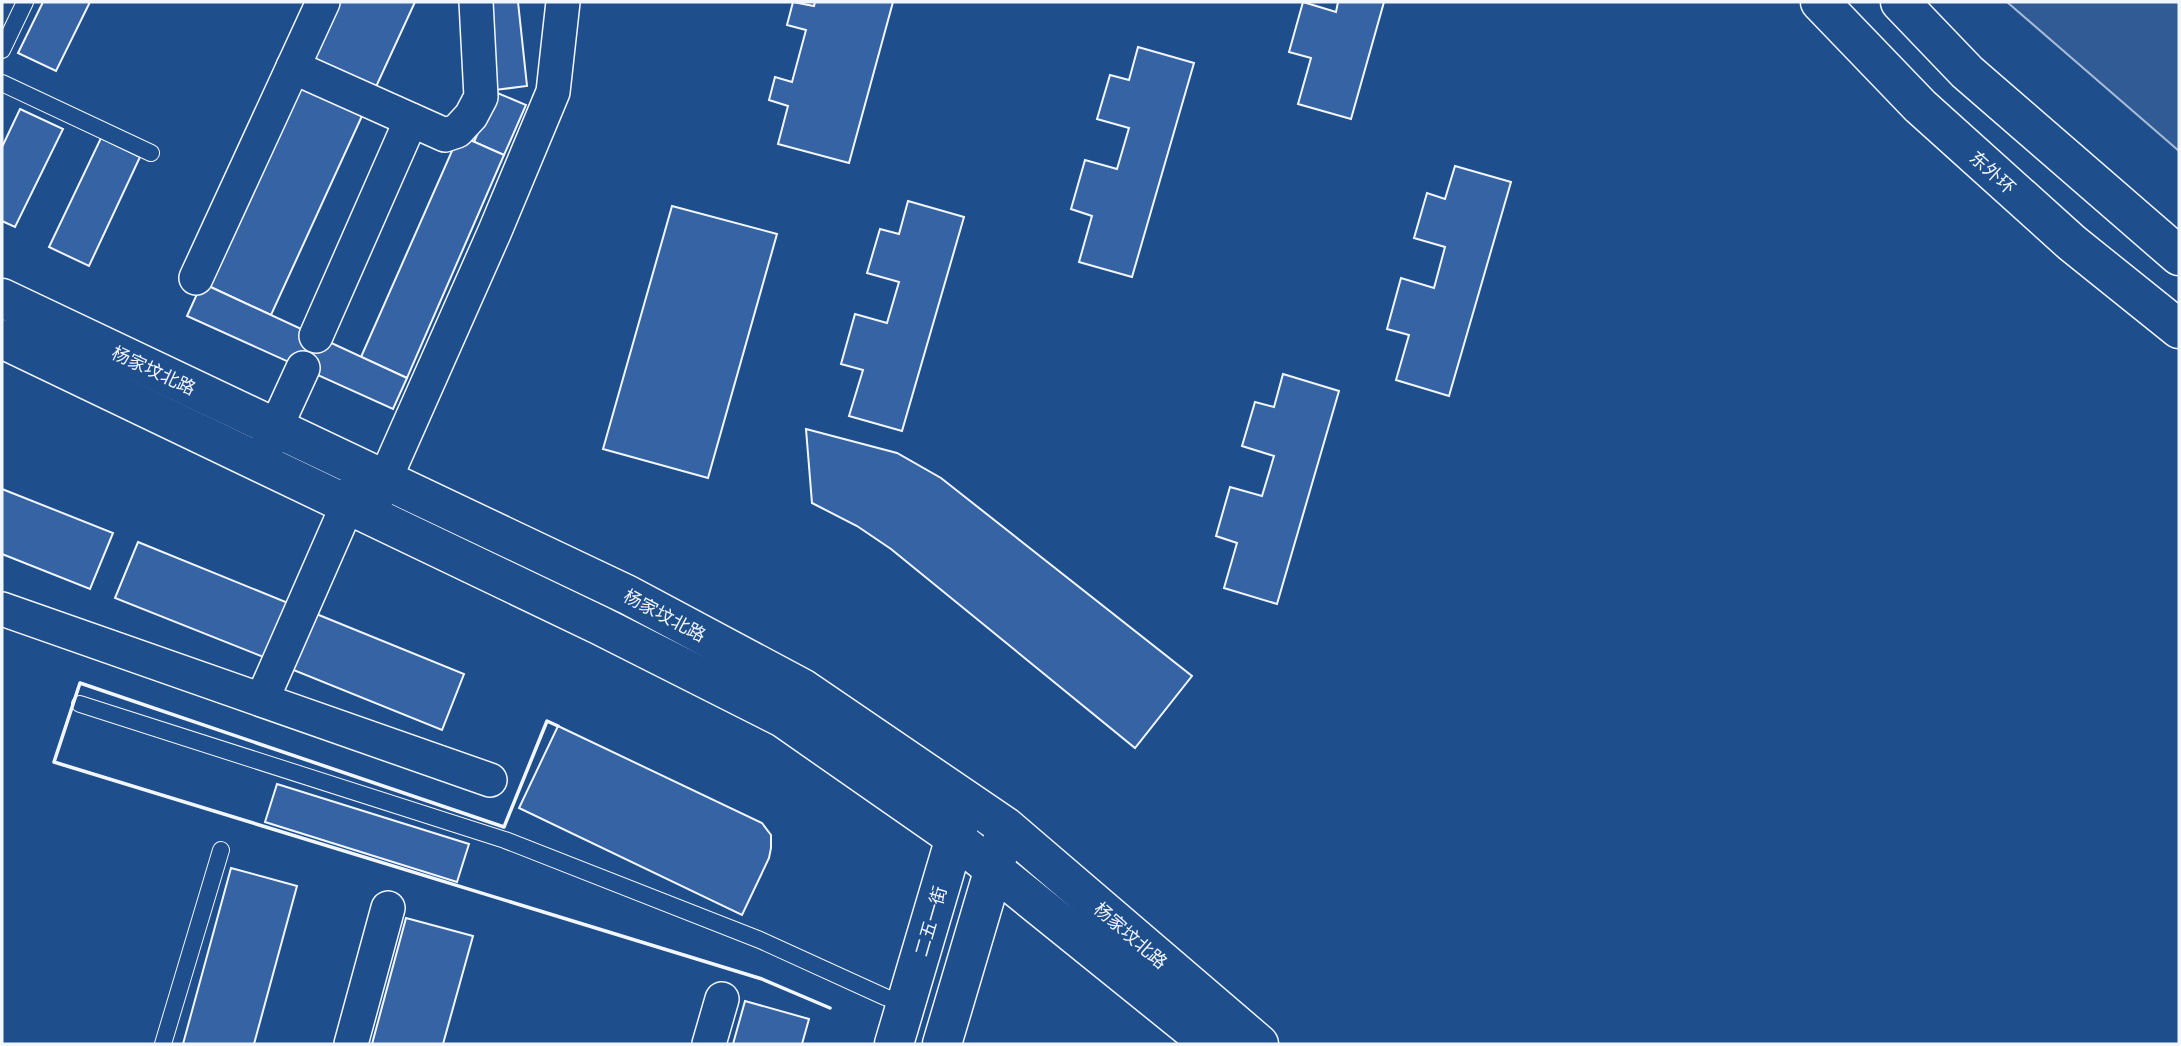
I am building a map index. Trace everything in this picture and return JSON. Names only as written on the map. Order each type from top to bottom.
[{"type":"main road","name":"东外环","points":[[1820,2],[1930,115],[2072,243],[2179,329]]},
{"type":"main road","points":[[1904,5],[1966,72],[2179,256]]},
{"type":"main road","name":"杨家坟北路","points":[[2,298],[628,595],[802,688],[1006,827],[1259,1044]]},
{"type":"main road","name":"杨家坟北路","points":[[2,340],[598,625],[783,718],[955,838],[1210,1044]]},
{"type":"main road","name":"二五一街","points":[[894,1044],[966,799]]},
{"type":"main road","points":[[942,1044],[1006,827]]},
{"type":"street","points":[[196,278],[323,2]]},
{"type":"street","points":[[293,66],[445,135],[457,131],[471,116],[481,97],[476,2]]},
{"type":"street","points":[[262,700],[495,231],[554,92],[563,2]]},
{"type":"street","points":[[316,336],[411,120]]},
{"type":"street","points":[[260,463],[303,368]]},
{"type":"street","points":[[2,609],[491,780]]},
{"type":"street","points":[[351,1044],[388,908]]},
{"type":"street","points":[[709,1044],[722,999]]},
{"type":"lane","points":[[2,50],[25,2]]},
{"type":"lane","points":[[2,83],[151,153]]},
{"type":"lane","points":[[80,704],[505,840],[760,940],[906,1004]]},
{"type":"lane","points":[[163,1044],[221,850]]},
{"type":"shaded area","points":[[2007,2],[2179,2],[2179,151]]},
{"type":"building","points":[[43,2],[90,2],[56,71],[18,53]]},
{"type":"building","points":[[332,2],[415,2],[375,89],[306,58]]},
{"type":"building","points":[[485,2],[518,2],[527,86],[495,90]]},
{"type":"building","points":[[793,2],[814,6],[815,2],[893,2],[849,163],[778,144],[788,106],[769,100],[775,77],[792,82],[806,30],[787,25]]},
{"type":"building","points":[[1303,2],[1336,12],[1338,2],[1384,2],[1351,119],[1298,104],[1311,58],[1289,52]]},
{"type":"building","points":[[1138,47],[1194,63],[1132,277],[1079,262],[1092,216],[1071,209],[1085,160],[1117,169],[1129,128],[1097,119],[1110,75],[1129,80]]},
{"type":"building","points":[[293,84],[362,116],[271,315],[202,283]]},
{"type":"building","points":[[495,92],[526,105],[504,155],[474,142]]},
{"type":"building","points":[[20,109],[63,129],[15,227],[2,221],[2,147]]},
{"type":"building","points":[[459,135],[504,155],[407,378],[361,357]]},
{"type":"building","points":[[101,138],[140,157],[89,266],[49,247]]},
{"type":"building","points":[[1455,166],[1511,182],[1449,396],[1396,380],[1409,335],[1387,329],[1401,278],[1434,288],[1445,247],[1414,238],[1427,193],[1445,199]]},
{"type":"building","points":[[908,201],[964,217],[902,431],[849,416],[863,370],[841,364],[855,314],[887,323],[899,282],[867,273],[880,229],[899,234]]},
{"type":"building","points":[[672,206],[777,234],[708,478],[603,449]]},
{"type":"building","points":[[202,283],[407,378],[393,409],[187,316]]},
{"type":"building","points":[[1283,374],[1339,391],[1277,604],[1224,588],[1237,543],[1216,536],[1230,487],[1262,496],[1274,456],[1242,446],[1255,402],[1274,407]]},
{"type":"building","points":[[806,429],[897,453],[941,478],[1192,676],[1135,748],[891,549],[857,526],[812,503]]},
{"type":"building","points":[[2,489],[113,533],[90,589],[2,554]]},
{"type":"building","points":[[138,542],[293,605],[271,660],[115,598]]},
{"type":"building","points":[[309,611],[464,674],[442,730],[286,667]]},
{"type":"building","points":[[558,726],[762,823],[771,835],[769,858],[742,915],[519,808]]},
{"type":"building","points":[[277,784],[469,844],[457,882],[265,822]]},
{"type":"building","points":[[231,868],[297,886],[254,1044],[183,1044]]},
{"type":"building","points":[[406,918],[473,936],[443,1044],[372,1044]]},
{"type":"building","points":[[745,1001],[809,1019],[802,1044],[733,1044]]},
{"type":"wall","points":[[558,726],[547,721],[504,827],[80,683],[54,762],[762,979],[830,1008]]}]
